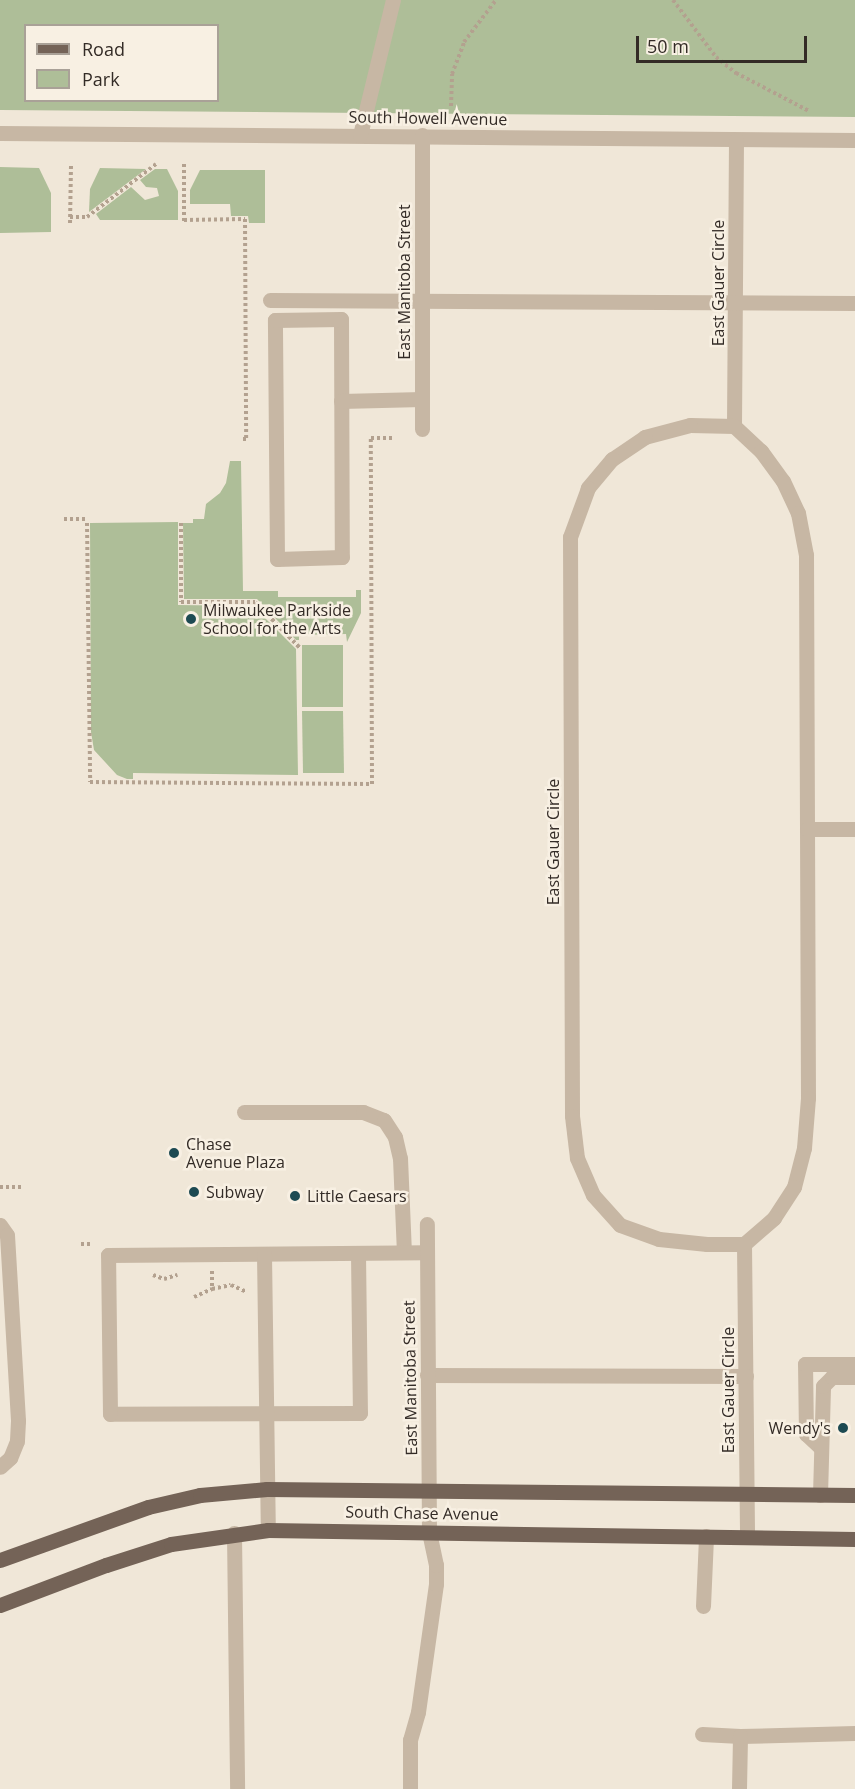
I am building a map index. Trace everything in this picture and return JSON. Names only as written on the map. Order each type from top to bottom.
[{"type":"main road","name":"South Chase Avenue","points":[[0,1560],[148,1507],[200,1495],[267,1489],[855,1495]]},
{"type":"main road","name":"South Chase Avenue","points":[[0,1605],[160,1548],[234,1533],[268,1530],[855,1539]]},
{"type":"street","points":[[360,135],[393,0]]},
{"type":"street","name":"South Howell Avenue","points":[[0,133],[855,140]]},
{"type":"street","name":"East Manitoba Street","points":[[422,429],[423,135]]},
{"type":"street","name":"East Gauer Circle","points":[[736,140],[737,302],[734,426],[690,425],[645,437],[612,459],[588,488],[570,537],[572,1116],[577,1158],[593,1196],[620,1225],[659,1239],[708,1244],[744,1244],[747,1537]]},
{"type":"street","points":[[270,300],[855,303]]},
{"type":"street","points":[[341,319],[341,400],[342,557],[277,559],[275,320],[341,319]]},
{"type":"street","points":[[341,400],[422,399]]},
{"type":"street","points":[[734,426],[761,451],[783,482],[798,513],[806,555],[808,1098],[804,1148],[794,1186],[774,1218],[744,1244]]},
{"type":"street","points":[[807,829],[855,829]]},
{"type":"street","points":[[244,1112],[363,1112],[384,1120],[395,1137],[400,1158],[404,1252]]},
{"type":"street","name":"East Manitoba Street","points":[[410,1789],[410,1740],[418,1712],[436,1584],[436,1566],[429,1531],[427,1224]]},
{"type":"street","points":[[0,1225],[8,1235],[18,1421],[17,1441],[10,1458],[0,1467]]},
{"type":"street","points":[[358,1253],[360,1413],[110,1414],[108,1255],[427,1252]]},
{"type":"street","points":[[264,1254],[268,1530]]},
{"type":"street","points":[[820,1447],[806,1434],[805,1364],[855,1364]]},
{"type":"street","points":[[427,1375],[746,1376]]},
{"type":"street","points":[[820,1495],[820,1447],[824,1420],[823,1386],[826,1380],[832,1377],[855,1377]]},
{"type":"street","points":[[234,1533],[237,1789]]},
{"type":"street","points":[[703,1606],[706,1536]]},
{"type":"street","points":[[702,1734],[740,1736],[855,1733]]},
{"type":"street","points":[[739,1789],[740,1736]]},
{"type":"path","points":[[451,106],[452,74],[464,42],[496,0]]},
{"type":"path","points":[[673,0],[716,57],[736,73],[809,111]]},
{"type":"path","points":[[70,223],[71,163]]},
{"type":"path","points":[[70,217],[87,217],[156,164]]},
{"type":"path","points":[[184,164],[184,221],[246,219],[246,439],[241,439]]},
{"type":"path","points":[[64,519],[86,521],[90,782],[372,784],[371,438],[393,438]]},
{"type":"path","points":[[181,523],[181,602],[255,602],[300,648]]},
{"type":"path","points":[[0,1187],[24,1187]]},
{"type":"path","points":[[194,1297],[212,1289],[231,1285],[248,1292]]},
{"type":"green space","points":[[0,0],[855,0],[855,117],[0,110]]},
{"type":"green space","points":[[0,167],[39,168],[51,193],[51,232],[0,233]]},
{"type":"green space","points":[[100,168],[146,169],[89,212],[90,189]]},
{"type":"green space","points":[[155,169],[167,169],[178,191],[178,220],[100,220],[96,214],[131,187],[145,200],[159,196],[157,188],[146,187],[140,180]]},
{"type":"green space","points":[[200,170],[265,170],[265,223],[249,223],[248,216],[231,216],[230,204],[190,204],[190,190]]},
{"type":"green space","points":[[230,461],[241,461],[243,591],[278,591],[278,597],[356,597],[356,590],[361,590],[361,613],[347,642],[346,634],[299,635],[299,640],[296,640],[257,599],[184,599],[183,523],[193,523],[193,519],[204,519],[206,504],[220,493],[226,483]]},
{"type":"green space","points":[[178,522],[178,605],[253,606],[296,649],[298,775],[133,773],[133,779],[127,779],[117,775],[94,750],[91,732],[90,523]]},
{"type":"green space","points":[[302,645],[343,645],[343,707],[302,707]]},
{"type":"green space","points":[[302,711],[343,711],[344,773],[303,773]]},
{"type":"place","name":"Milwaukee Parkside School for the Arts","points":[[191,619]]},
{"type":"place","name":"Chase Avenue Plaza","points":[[174,1153]]},
{"type":"place","name":"Subway","points":[[194,1192]]},
{"type":"place","name":"Little Caesars","points":[[295,1196]]},
{"type":"place","name":"Wendy's","points":[[843,1428]]}]
